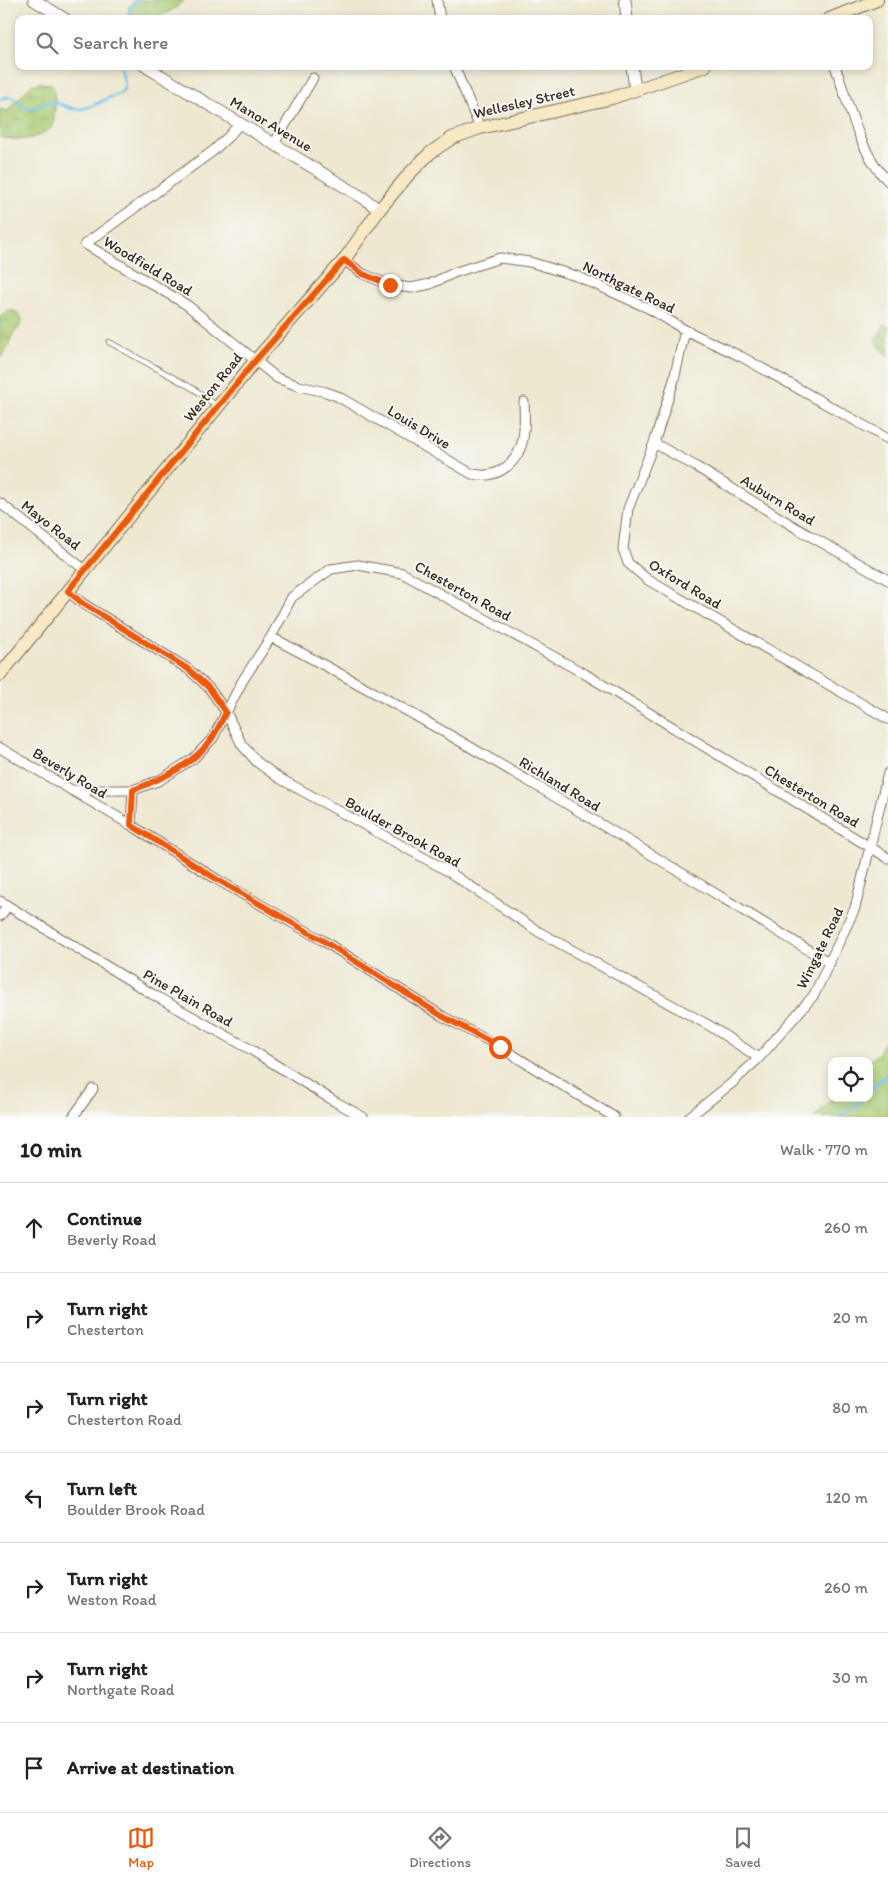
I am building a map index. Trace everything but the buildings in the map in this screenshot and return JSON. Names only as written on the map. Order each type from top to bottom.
[{"type":"main road","points":[[839,15],[877,0]]},
{"type":"main road","name":"Wellesley Street","points":[[464,133],[558,111],[635,90],[693,70]]},
{"type":"main road","name":"Weston Road","points":[[0,675],[255,361],[344,260],[379,210],[409,174],[430,152],[464,133]]},
{"type":"street","points":[[34,0],[58,15]]},
{"type":"street","points":[[437,0],[439,15]]},
{"type":"street","points":[[625,0],[627,15]]},
{"type":"street","name":"Manor Avenue","points":[[153,70],[365,199],[379,210]]},
{"type":"street","points":[[456,70],[480,128]]},
{"type":"street","points":[[632,70],[635,90]]},
{"type":"street","points":[[836,70],[866,149],[874,164],[888,181]]},
{"type":"street","points":[[274,144],[313,78]]},
{"type":"street","name":"Woodfield Road","points":[[240,123],[213,151],[85,244],[187,304],[255,361]]},
{"type":"street","name":"Northgate Road","points":[[344,260],[363,274],[390,285],[411,288],[430,284],[456,272],[500,258],[530,262],[580,277],[650,309],[685,330],[742,357],[888,439]]},
{"type":"street","name":"Oxford Road","points":[[685,330],[674,380],[654,443],[628,509],[623,547],[627,559],[632,568],[648,580],[888,719]]},
{"type":"street","name":"Louis Drive","points":[[255,361],[277,378],[287,383],[337,396],[462,469],[481,476],[498,472],[513,462],[524,437],[524,402]]},
{"type":"street","name":"Auburn Road","points":[[654,443],[888,580]]},
{"type":"street","name":"Mayo Road","points":[[0,503],[85,570]]},
{"type":"street","name":"Chesterton Road","points":[[71,790],[133,790],[160,780],[194,758],[213,738],[243,680],[271,637],[292,597],[331,569],[358,565],[402,573],[585,674],[888,858]]},
{"type":"street","name":"Boulder Brook Road","points":[[68,591],[82,603],[188,669],[209,688],[226,712],[242,745],[257,762],[279,778],[446,870],[539,932],[710,1026],[759,1058]]},
{"type":"street","name":"Richland Road","points":[[271,637],[499,763],[830,963]]},
{"type":"street","name":"Beverly Road","points":[[0,748],[131,825],[218,880],[322,940],[442,1016],[500,1047],[614,1117]]},
{"type":"street","name":"Wingate Road","points":[[689,1117],[732,1084],[759,1058],[814,996],[855,908],[888,773]]},
{"type":"street","points":[[131,825],[133,790]]},
{"type":"street","points":[[0,916],[4,904]]},
{"type":"street","name":"Pine Plain Road","points":[[4,904],[152,994],[250,1049],[363,1117]]},
{"type":"street","points":[[73,1117],[93,1089]]},
{"type":"lane","points":[[109,342],[194,389],[218,407]]},
{"type":"green space","points":[[135,0],[184,0],[173,10],[161,15],[135,15],[130,13],[128,8]]},
{"type":"green space","points":[[39,83],[52,84],[54,89],[55,110],[53,126],[47,131],[28,139],[0,137],[0,109],[6,111],[10,109],[31,85]]},
{"type":"green space","points":[[7,311],[15,311],[21,317],[22,322],[13,334],[5,353],[0,358],[0,317]]},
{"type":"green space","points":[[884,325],[888,326],[888,357],[875,340]]},
{"type":"green space","points":[[888,1037],[888,1117],[814,1117],[829,1102],[873,1102],[873,1058]]},
{"type":"waterway","points":[[128,15],[132,6],[138,0]]},
{"type":"waterway","points":[[0,100],[9,97],[31,109],[49,102],[69,108],[85,108],[118,95],[123,91],[125,84],[121,70]]},
{"type":"waterway","points":[[873,1088],[888,1071]]},
{"type":"waterway","points":[[839,1117],[859,1102]]},
{"type":"route","points":[[390,285],[363,274],[344,260],[255,361],[68,591],[82,603],[188,669],[209,688],[226,712],[213,738],[194,758],[160,780],[133,790],[131,825],[218,880],[322,940],[442,1016],[500,1047]]}]
